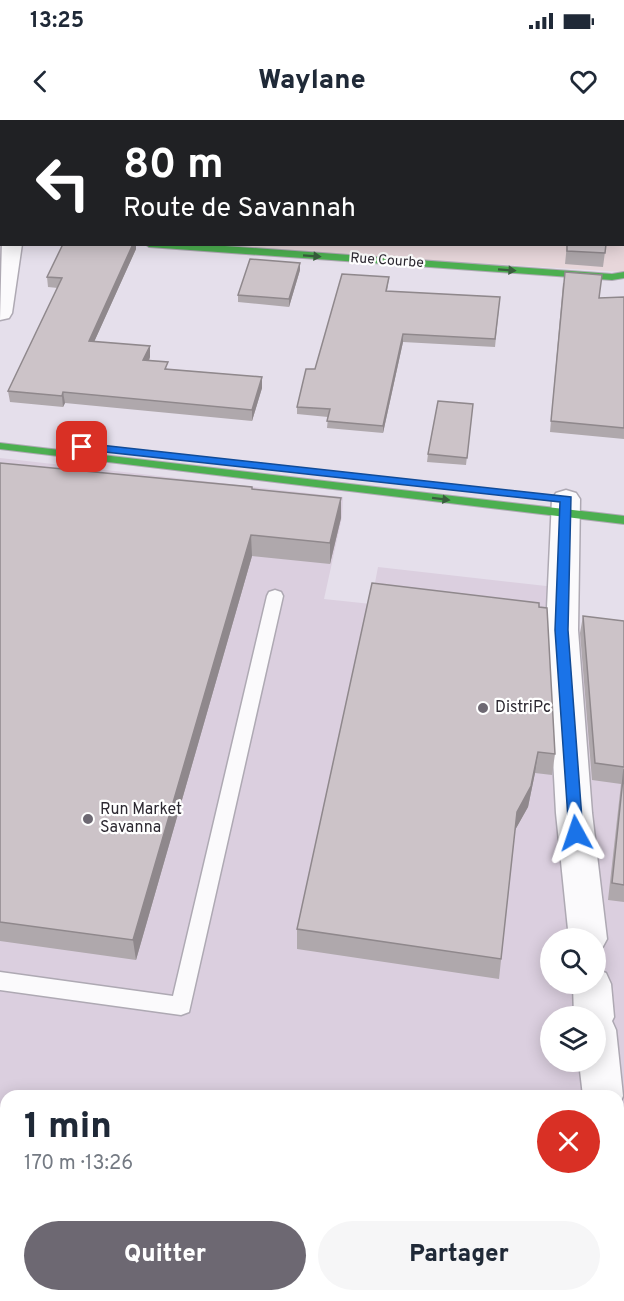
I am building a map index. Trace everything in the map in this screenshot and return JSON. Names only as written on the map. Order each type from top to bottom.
[{"type":"main road","name":"Rue Courbe","points":[[177,246],[612,277],[624,274]]},
{"type":"main road","points":[[0,436],[570,504],[624,520]]},
{"type":"main road","points":[[0,446],[570,504]]},
{"type":"street","points":[[0,313],[10,246]]},
{"type":"street","points":[[570,504],[562,630],[574,813],[587,928]]},
{"type":"street","points":[[600,1072],[602,1090]]},
{"type":"lane","points":[[0,981],[181,1006],[275,597]]},
{"type":"shaded area","points":[[195,246],[624,246],[624,272]]},
{"type":"shaded area","points":[[0,458],[343,497],[342,517],[324,599],[371,604],[378,567],[564,588],[562,630],[624,638],[624,1090],[0,1090]]},
{"type":"building","points":[[62,246],[132,246],[89,341],[150,346],[143,360],[168,362],[165,369],[262,377],[252,410],[63,392],[62,396],[8,391],[62,278],[47,277]]},
{"type":"building","points":[[567,246],[606,246],[605,253],[567,251]]},
{"type":"building","points":[[250,259],[300,263],[289,299],[238,295]]},
{"type":"building","points":[[565,272],[602,275],[599,298],[624,297],[624,428],[551,421]]},
{"type":"building","points":[[342,274],[389,277],[386,291],[500,297],[495,339],[403,334],[383,426],[327,421],[330,409],[297,407],[306,369],[315,369]]},
{"type":"building","points":[[438,401],[473,404],[467,458],[428,454]]},
{"type":"building","name":"Run Market Savanna","points":[[0,463],[252,487],[252,489],[341,498],[330,543],[251,535],[133,940],[0,922]]},
{"type":"building","points":[[372,583],[539,603],[539,607],[547,608],[555,754],[538,752],[531,786],[517,812],[501,959],[297,929]]},
{"type":"building","points":[[583,616],[624,621],[624,767],[595,763]]},
{"type":"building","points":[[624,769],[624,885],[612,883]]},
{"type":"traffic: fast","points":[[177,246],[612,277],[624,275]]},
{"type":"traffic: fast","points":[[0,446],[624,520]]},
{"type":"place","name":"DistriPc","points":[[483,708]]},
{"type":"place","name":"Run Market Savanna","points":[[88,819]]},
{"type":"route","points":[[82,447],[566,499],[562,630],[576,833]]}]
